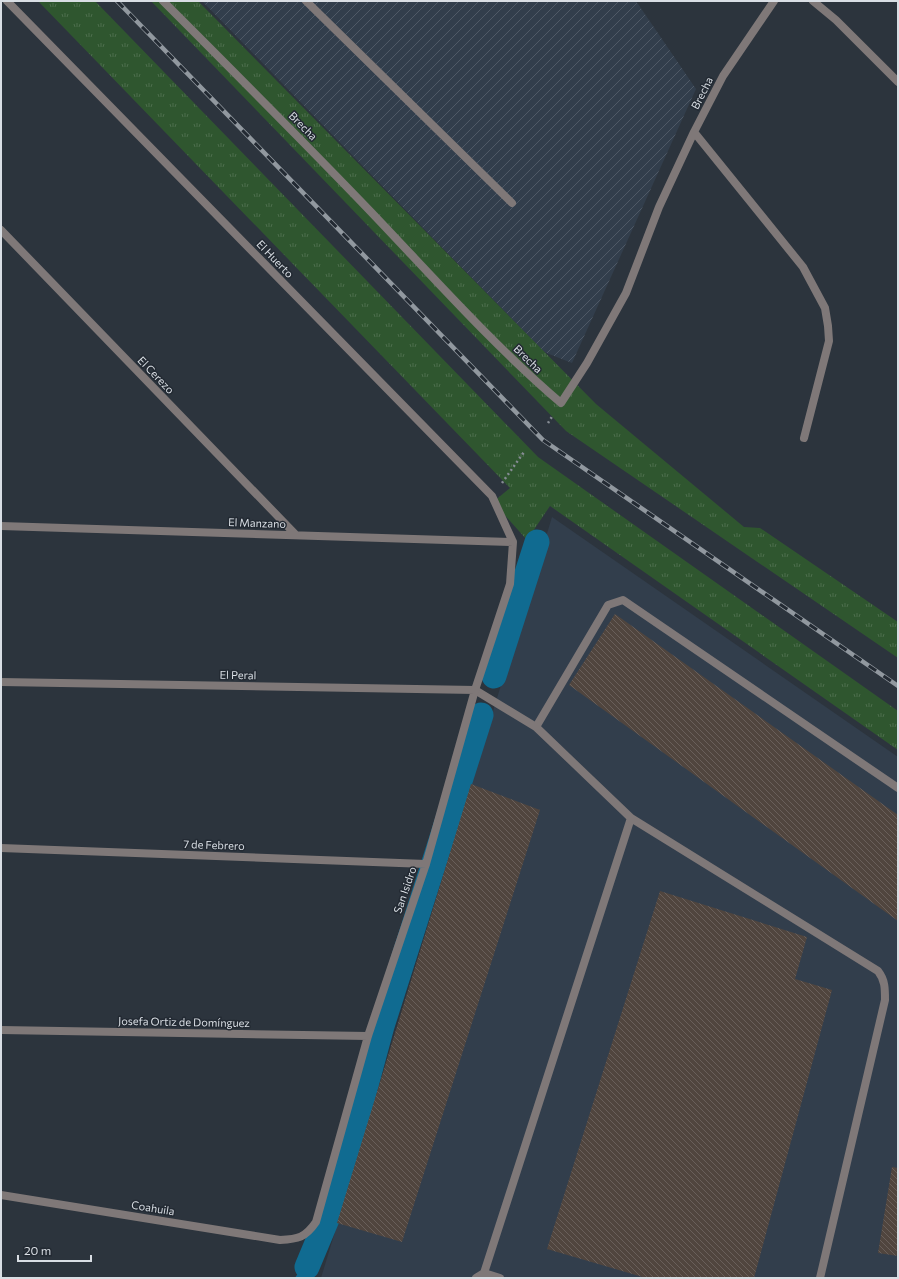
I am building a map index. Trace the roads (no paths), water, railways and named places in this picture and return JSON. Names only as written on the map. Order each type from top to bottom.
[{"type":"street","name":"El Huerto","points":[[7,1],[492,496],[512,542]]},
{"type":"street","name":"Brecha","points":[[163,1],[303,141],[477,324],[527,373],[561,403],[626,293],[659,208],[694,132],[723,76],[774,1]]},
{"type":"street","points":[[306,1],[512,203]]},
{"type":"street","points":[[813,1],[836,20],[898,82]]},
{"type":"street","points":[[694,132],[803,267],[825,308],[829,341],[804,438]]},
{"type":"street","name":"El Cerezo","points":[[1,230],[296,535]]},
{"type":"street","name":"El Manzano","points":[[1,526],[512,542]]},
{"type":"street","name":"San Isidro","points":[[302,1237],[310,1231],[316,1222],[368,1036],[426,864],[475,690],[510,584],[512,542]]},
{"type":"street","points":[[536,727],[608,605],[623,600],[898,788]]},
{"type":"street","name":"El Peral","points":[[1,682],[475,690]]},
{"type":"street","points":[[475,690],[536,727],[631,818],[878,971],[883,978],[885,988],[884,1000],[820,1278]]},
{"type":"street","points":[[485,1276],[631,818]]},
{"type":"street","name":"7 de Febrero","points":[[1,848],[426,864]]},
{"type":"street","name":"Josefa Ortiz de Domínguez","points":[[1,1030],[368,1036]]},
{"type":"street","name":"Coahuila","points":[[1,1195],[280,1240],[292,1240],[302,1237]]},
{"type":"street","points":[[476,1278],[485,1276],[500,1278]]},
{"type":"waterway","points":[[494,676],[537,542]]},
{"type":"waterway","points":[[307,1267],[335,1200],[382,1026],[481,715]]},
{"type":"waterway","points":[[299,1278],[307,1267]]},
{"type":"railway","points":[[117,1],[543,440],[898,686]]}]
